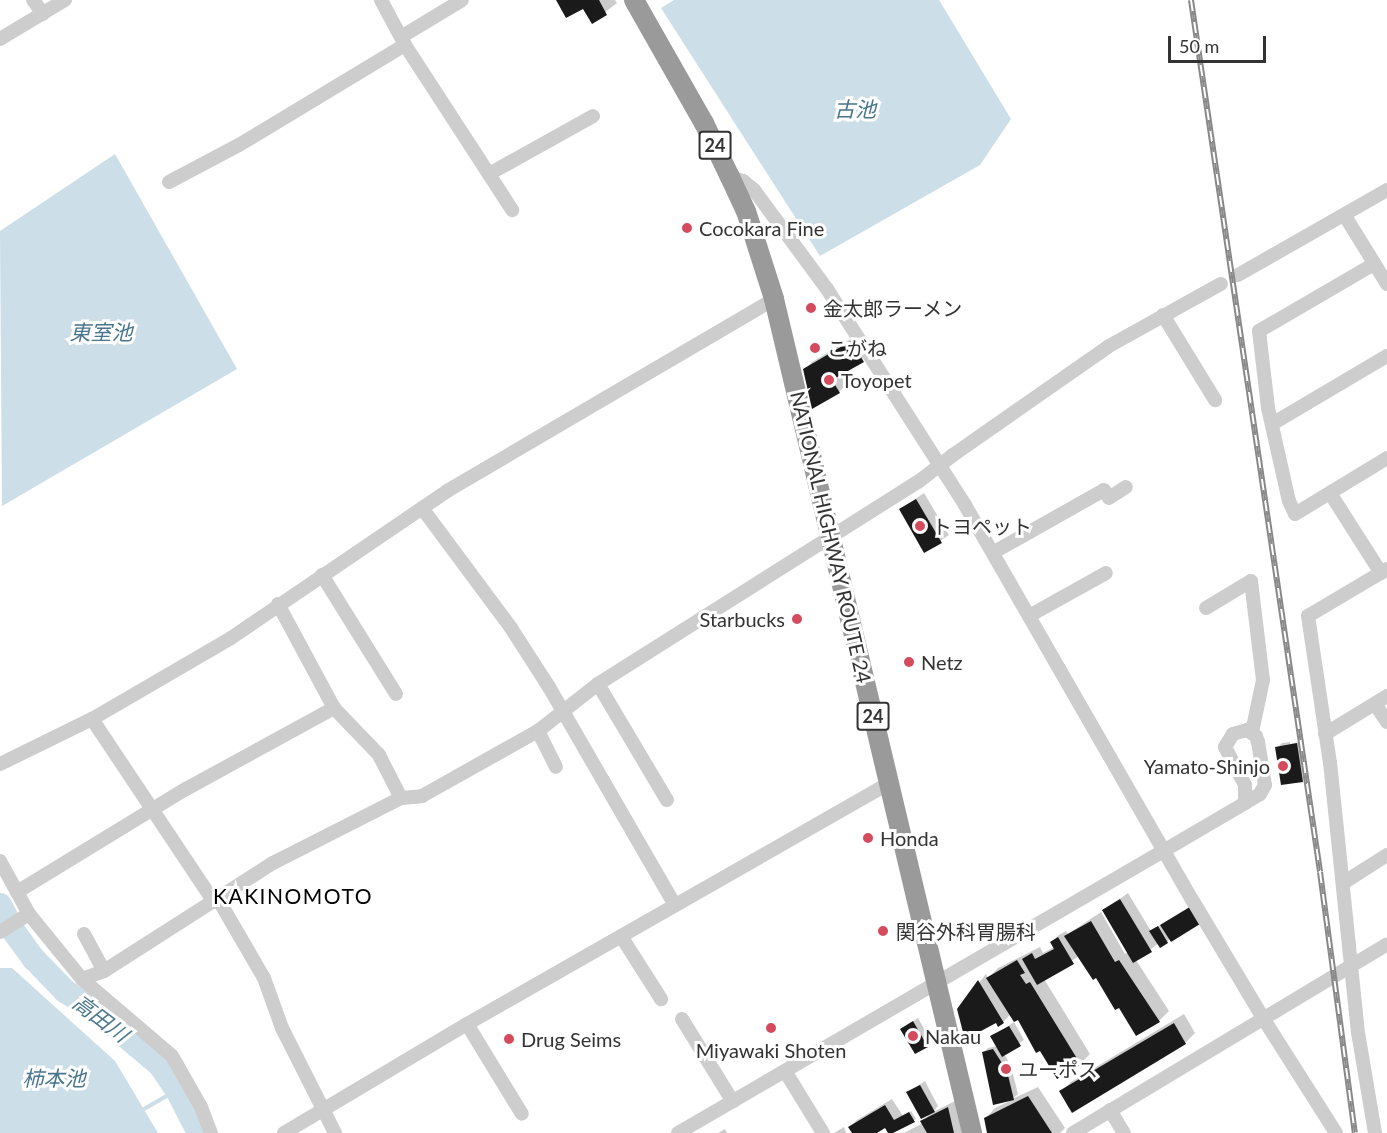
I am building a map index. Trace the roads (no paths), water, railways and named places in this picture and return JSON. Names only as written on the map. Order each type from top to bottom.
[{"type":"highway","name":"NATIONAL HIGHWAY ROUTE 24","points":[[634,0],[693,102],[730,177],[746,212],[774,299],[972,1133]]},
{"type":"street","points":[[33,0],[43,14]]},
{"type":"street","points":[[0,39],[65,0]]},
{"type":"street","points":[[381,0],[403,41],[512,210]]},
{"type":"street","points":[[169,182],[239,145],[403,41],[462,0]]},
{"type":"street","points":[[489,174],[593,116]]},
{"type":"street","points":[[730,177],[743,181],[754,190],[822,282],[939,464],[994,552],[1263,1018],[1336,1133]]},
{"type":"street","points":[[1238,274],[1345,216],[1387,190]]},
{"type":"street","points":[[1345,216],[1387,284]]},
{"type":"street","points":[[1374,264],[1259,331],[1272,424],[1289,501],[1295,514],[1387,458]]},
{"type":"street","points":[[82,979],[105,971],[273,862],[401,798],[422,796],[538,732],[598,684],[918,482],[939,464],[1109,345],[1221,284]]},
{"type":"street","points":[[0,764],[92,719],[231,638],[422,507],[774,299]]},
{"type":"street","points":[[1163,315],[1215,400]]},
{"type":"street","points":[[1272,424],[1387,356]]},
{"type":"street","points":[[994,552],[1104,490],[1108,498],[1126,487]]},
{"type":"street","points":[[1330,493],[1384,571],[1308,616],[1343,883],[1358,1033],[1376,1133],[1387,1127]]},
{"type":"street","points":[[422,507],[512,628],[675,905]]},
{"type":"street","points":[[1029,616],[1106,573]]},
{"type":"street","points":[[322,575],[396,694]]},
{"type":"street","points":[[678,1133],[1264,790],[1258,742],[1252,732],[1263,680],[1251,581],[1206,608]]},
{"type":"street","points":[[278,604],[334,708],[379,755],[401,798]]},
{"type":"street","points":[[598,684],[667,800]]},
{"type":"street","points":[[1325,734],[1381,700],[1387,722]]},
{"type":"street","points":[[17,892],[186,789],[334,708]]},
{"type":"street","points":[[92,719],[152,811],[216,900],[264,978],[282,1028],[335,1133]]},
{"type":"street","points":[[1245,803],[1245,785],[1225,747],[1226,741],[1240,730],[1252,732]]},
{"type":"street","points":[[538,732],[556,767]]},
{"type":"street","points":[[284,1133],[467,1024],[888,784]]},
{"type":"street","points":[[1343,883],[1387,855]]},
{"type":"street","points":[[0,861],[29,914],[82,979],[172,1056],[201,1107],[211,1133]]},
{"type":"street","points":[[1,931],[29,914]]},
{"type":"street","points":[[84,934],[105,971]]},
{"type":"street","points":[[621,936],[661,999]]},
{"type":"street","points":[[1073,1133],[1387,944]]},
{"type":"street","points":[[682,1019],[733,1102]]},
{"type":"street","points":[[467,1024],[522,1114]]},
{"type":"street","points":[[785,1071],[823,1133]]},
{"type":"street","points":[[1110,1110],[1124,1133]]},
{"type":"water","name":"古池","points":[[674,0],[939,0],[1011,119],[980,165],[820,256],[661,8]]},
{"type":"water","name":"東室池","points":[[115,154],[237,369],[2,506],[0,231]]},
{"type":"water","name":"柿本池","points":[[0,968],[12,968],[115,1061],[158,1133],[0,1133]]},
{"type":"waterway","name":"高田川","points":[[0,905],[12,929],[34,959],[65,991],[97,1012],[160,1065],[177,1090],[199,1133]]},
{"type":"waterway","points":[[144,1109],[177,1090]]},
{"type":"railway","points":[[1191,0],[1320,872],[1355,1133]]},
{"type":"place","name":"Cocokara Fine","points":[[687,228]]},
{"type":"place","name":"金太郎ラーメン","points":[[811,308]]},
{"type":"place","name":"こがね","points":[[815,348]]},
{"type":"place","name":"Toyopet","points":[[829,380]]},
{"type":"place","name":"トヨペット","points":[[920,526]]},
{"type":"place","name":"Starbucks","points":[[797,619]]},
{"type":"place","name":"Netz","points":[[909,662]]},
{"type":"place","name":"Yamato-Shinjo","points":[[1283,766]]},
{"type":"place","name":"Honda","points":[[868,838]]},
{"type":"place","name":"関谷外科胃腸科","points":[[883,931]]},
{"type":"place","name":"Miyawaki Shoten","points":[[771,1028]]},
{"type":"place","name":"Nakau","points":[[913,1036]]},
{"type":"place","name":"Drug Seims","points":[[509,1039]]},
{"type":"place","name":"ユーポス","points":[[1006,1069]]},
{"type":"district","name":"KAKINOMOTO","points":[[293,896]]}]
